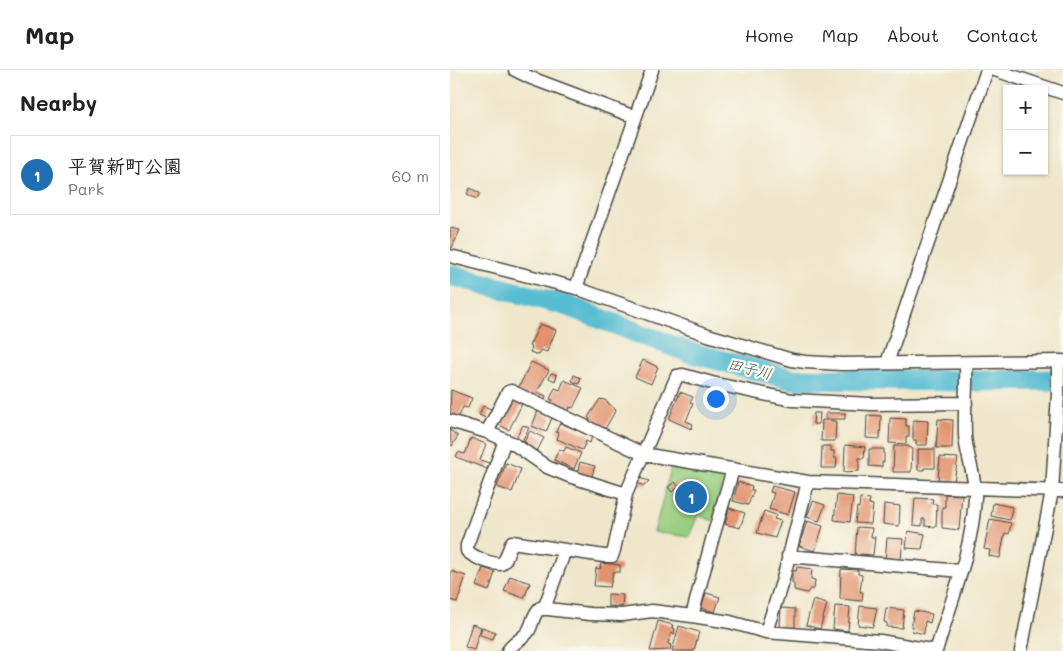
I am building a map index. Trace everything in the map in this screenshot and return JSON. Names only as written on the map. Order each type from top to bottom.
[{"type":"street","points":[[515,70],[531,78],[635,117]]},
{"type":"street","points":[[576,288],[652,70]]},
{"type":"street","points":[[887,363],[987,70]]},
{"type":"street","points":[[995,70],[1063,93]]},
{"type":"street","points":[[450,256],[576,288],[708,335],[792,360],[841,364],[887,363],[966,366],[1060,363],[1057,491],[1021,651]]},
{"type":"street","points":[[508,651],[528,631],[536,612],[540,608],[590,614],[622,615],[652,611],[730,622],[766,632],[880,641],[936,651],[961,571],[972,521],[975,479],[965,436],[966,366]]},
{"type":"street","points":[[505,440],[467,544],[467,551],[472,555],[496,564],[501,564],[505,560],[512,542],[612,556],[626,494],[677,376],[683,375],[792,400],[871,404],[967,398]]},
{"type":"street","points":[[486,432],[508,392],[511,391],[643,454],[808,482],[1057,491]]},
{"type":"street","points":[[450,421],[505,440],[548,467],[569,476],[626,494]]},
{"type":"street","points":[[692,616],[733,469]]},
{"type":"street","points":[[766,632],[783,579],[808,482]]},
{"type":"street","points":[[544,609],[565,550]]},
{"type":"street","points":[[788,556],[961,571]]},
{"type":"green space","points":[[672,464],[719,473],[723,478],[713,521],[698,515],[689,537],[654,532]]},
{"type":"building","points":[[470,188],[480,193],[477,199],[467,194]]},
{"type":"building","points":[[450,228],[460,230],[452,248],[450,247]]},
{"type":"building","points":[[540,324],[556,330],[547,352],[541,350],[539,355],[530,352],[532,348],[529,346]]},
{"type":"building","points":[[643,360],[658,367],[651,384],[635,377]]},
{"type":"building","points":[[531,362],[549,370],[537,392],[546,396],[543,403],[517,391]]},
{"type":"building","points":[[551,373],[557,375],[555,381],[549,378]]},
{"type":"building","points":[[574,375],[581,378],[579,384],[572,381]]},
{"type":"building","points":[[564,380],[583,388],[573,408],[570,407],[569,411],[551,403],[553,400],[550,399],[555,388],[560,390]]},
{"type":"building","points":[[451,390],[472,398],[468,408],[463,407],[458,418],[450,414]]},
{"type":"building","points":[[680,392],[693,397],[690,403],[693,404],[686,421],[693,424],[691,429],[669,419]]},
{"type":"building","points":[[509,397],[522,404],[509,430],[496,423]]},
{"type":"building","points":[[600,399],[605,400],[616,410],[603,432],[589,421],[588,417]]},
{"type":"building","points":[[483,406],[491,409],[488,419],[479,415]]},
{"type":"building","points":[[538,411],[552,418],[546,432],[532,426]]},
{"type":"building","points":[[814,413],[820,413],[819,424],[813,424]]},
{"type":"building","points":[[826,413],[845,413],[845,419],[826,419]]},
{"type":"building","points":[[867,415],[881,416],[880,439],[866,438]]},
{"type":"building","points":[[890,418],[906,419],[906,426],[909,426],[909,437],[906,437],[906,444],[889,443]]},
{"type":"building","points":[[938,419],[953,420],[952,448],[936,448]]},
{"type":"building","points":[[822,420],[836,421],[835,441],[821,441]]},
{"type":"building","points":[[913,420],[928,421],[927,445],[916,445],[916,440],[913,440]]},
{"type":"building","points":[[560,423],[592,436],[590,443],[586,441],[582,450],[557,439],[559,433],[556,432]]},
{"type":"building","points":[[523,425],[529,428],[522,441],[516,438]]},
{"type":"building","points":[[450,430],[458,436],[452,446],[450,445]]},
{"type":"building","points":[[530,431],[544,438],[537,451],[524,442]]},
{"type":"building","points":[[471,438],[486,444],[480,460],[489,463],[487,469],[456,457],[458,452],[465,454]]},
{"type":"building","points":[[845,445],[865,447],[864,458],[859,458],[859,471],[844,472]]},
{"type":"building","points":[[822,446],[831,446],[831,451],[834,451],[834,458],[837,458],[836,468],[821,468]]},
{"type":"building","points":[[894,446],[909,446],[909,448],[912,448],[911,472],[893,472]]},
{"type":"building","points":[[566,447],[581,453],[574,469],[554,460],[559,449],[564,451]]},
{"type":"building","points":[[869,449],[884,449],[882,467],[869,466]]},
{"type":"building","points":[[918,449],[935,449],[935,468],[918,470]]},
{"type":"building","points":[[940,457],[958,458],[954,481],[938,479]]},
{"type":"building","points":[[580,462],[595,466],[591,479],[577,474]]},
{"type":"building","points":[[506,463],[521,469],[512,492],[497,487]]},
{"type":"building","points":[[639,478],[649,481],[644,486],[637,483]]},
{"type":"building","points":[[675,482],[679,487],[672,492],[668,487]]},
{"type":"building","points":[[738,482],[752,486],[751,490],[754,490],[748,505],[733,501]]},
{"type":"building","points":[[772,486],[795,492],[788,515],[769,509],[774,493],[770,492]]},
{"type":"building","points":[[945,494],[962,495],[959,530],[942,528],[942,507],[945,507]]},
{"type":"building","points":[[837,495],[853,497],[850,522],[834,520]]},
{"type":"building","points":[[860,498],[870,499],[869,504],[873,505],[871,524],[855,523]]},
{"type":"building","points":[[915,498],[933,499],[932,504],[937,504],[936,527],[925,526],[925,519],[922,519],[922,526],[913,525]]},
{"type":"building","points":[[813,501],[825,505],[819,521],[807,517]]},
{"type":"building","points":[[993,503],[1012,507],[1010,520],[991,516]]},
{"type":"building","points":[[884,504],[900,506],[899,526],[883,524]]},
{"type":"building","points":[[729,508],[745,513],[740,528],[725,524]]},
{"type":"building","points":[[764,511],[776,515],[774,519],[781,521],[775,538],[757,533]]},
{"type":"building","points":[[990,519],[1011,523],[1009,534],[1005,533],[1000,558],[989,556],[990,550],[984,549]]},
{"type":"building","points":[[807,521],[823,526],[815,551],[799,546]]},
{"type":"building","points":[[857,527],[872,528],[871,537],[875,537],[873,555],[860,554],[860,557],[855,556]]},
{"type":"building","points":[[908,531],[925,534],[922,549],[906,548]]},
{"type":"building","points":[[887,538],[903,539],[901,560],[885,559]]},
{"type":"building","points":[[601,563],[620,565],[620,572],[613,572],[610,587],[594,586],[596,568],[600,569]]},
{"type":"building","points":[[797,567],[812,569],[811,579],[815,580],[814,589],[810,589],[807,593],[794,590],[792,571],[796,571]]},
{"type":"building","points":[[483,568],[495,572],[489,591],[476,586]]},
{"type":"building","points":[[841,569],[858,570],[858,574],[862,575],[860,592],[863,592],[862,601],[840,599]]},
{"type":"building","points":[[451,571],[466,576],[457,602],[450,600]]},
{"type":"building","points":[[510,576],[530,583],[524,598],[504,591]]},
{"type":"building","points":[[706,593],[720,597],[715,612],[701,608]]},
{"type":"building","points":[[608,594],[623,595],[622,607],[608,606]]},
{"type":"building","points":[[813,600],[827,604],[820,629],[806,625]]},
{"type":"building","points":[[835,606],[850,607],[848,631],[833,629]]},
{"type":"building","points":[[860,606],[877,608],[873,627],[858,625]]},
{"type":"building","points":[[781,608],[795,609],[795,628],[780,627]]},
{"type":"building","points":[[886,608],[904,610],[902,628],[887,627],[887,623],[884,622]]},
{"type":"building","points":[[914,611],[932,614],[930,623],[925,621],[924,634],[912,631]]},
{"type":"building","points":[[658,621],[673,625],[672,628],[675,629],[674,634],[671,633],[668,644],[671,645],[670,650],[650,651]]},
{"type":"building","points":[[472,624],[481,627],[474,650],[465,647]]},
{"type":"building","points":[[679,626],[699,632],[694,651],[672,651]]},
{"type":"building","points":[[482,627],[496,632],[493,639],[480,635]]},
{"type":"waterway","name":"田子川","points":[[450,275],[565,305],[688,352],[791,379],[1063,380]]},
{"type":"place","name":"平賀新町公園","points":[[691,497]]}]
